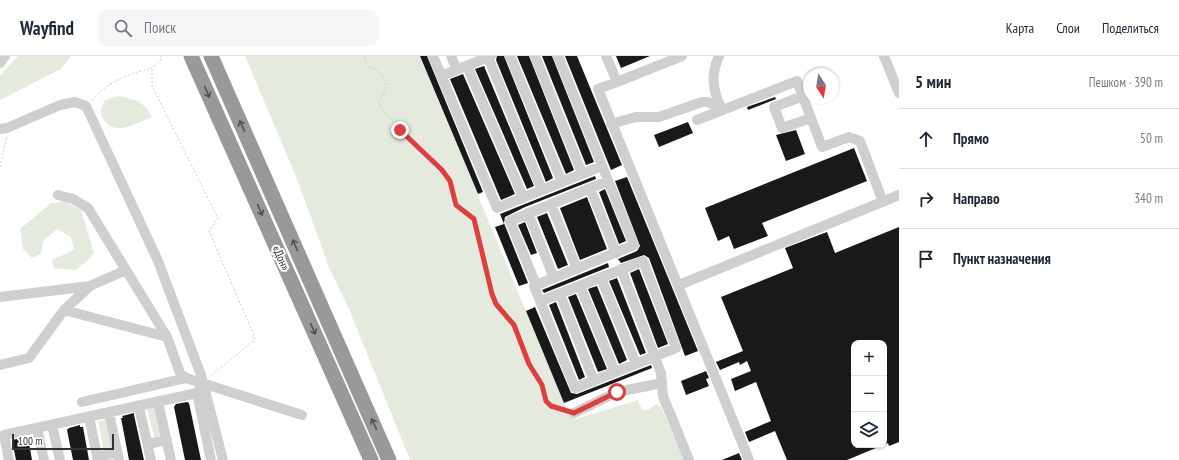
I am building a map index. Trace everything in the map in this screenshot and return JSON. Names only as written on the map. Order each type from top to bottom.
[{"type":"highway","name":"«Дон»","points":[[191,56],[371,460]]},
{"type":"highway","name":"«Дон»","points":[[211,56],[389,460]]},
{"type":"street","points":[[0,62],[5,56]]},
{"type":"street","points":[[433,56],[496,208],[602,166]]},
{"type":"street","points":[[451,56],[457,70]]},
{"type":"street","points":[[510,56],[562,182]]},
{"type":"street","points":[[535,56],[582,174]]},
{"type":"street","points":[[536,285],[634,245],[558,56]]},
{"type":"street","points":[[606,56],[617,82]]},
{"type":"street","points":[[682,56],[598,90],[749,460]]},
{"type":"street","points":[[719,56],[715,64],[713,78],[714,88],[722,110]]},
{"type":"street","points":[[884,56],[899,93]]},
{"type":"street","points":[[441,76],[457,70],[472,61],[490,57],[542,190]]},
{"type":"street","points":[[472,61],[523,197]]},
{"type":"street","points":[[697,120],[797,82],[803,96],[774,107],[782,128],[811,118]]},
{"type":"street","points":[[4,128],[60,105],[75,102],[86,106],[158,261],[203,383],[223,460]]},
{"type":"street","points":[[611,124],[636,117],[659,117],[702,102],[708,102],[722,110]]},
{"type":"street","points":[[806,104],[822,147],[849,137],[860,141],[883,202]]},
{"type":"street","points":[[541,301],[643,261],[676,348],[575,388],[541,301],[536,285],[510,220],[608,181]]},
{"type":"street","points":[[590,188],[620,270],[655,356],[661,373],[663,396],[689,460]]},
{"type":"street","points":[[58,194],[73,199],[88,208],[167,337],[180,373],[186,378],[302,415]]},
{"type":"street","points":[[679,286],[899,196]]},
{"type":"street","points":[[551,204],[577,269]]},
{"type":"street","points":[[528,213],[554,278]]},
{"type":"street","points":[[0,297],[90,286],[126,270]]},
{"type":"street","points":[[601,278],[636,364]]},
{"type":"street","points":[[0,365],[29,358],[64,310],[90,286]]},
{"type":"street","points":[[580,286],[615,372]]},
{"type":"street","points":[[560,294],[594,381]]},
{"type":"street","points":[[64,310],[167,337]]},
{"type":"street","points":[[82,402],[186,378]]},
{"type":"street","points":[[203,383],[197,393],[211,460]]},
{"type":"street","points":[[574,413],[617,392],[662,383]]},
{"type":"street","points":[[9,460],[4,435],[139,407],[197,393]]},
{"type":"street","points":[[158,402],[171,460]]},
{"type":"street","points":[[139,407],[151,460]]},
{"type":"street","points":[[89,417],[97,458],[118,456],[109,413]]},
{"type":"street","points":[[355,424],[365,460]]},
{"type":"street","points":[[52,425],[60,460]]},
{"type":"street","points":[[37,428],[44,460]]},
{"type":"street","points":[[148,444],[166,440]]},
{"type":"path","points":[[86,106],[102,89],[130,74],[152,69],[161,60],[161,56]]},
{"type":"path","points":[[364,56],[367,64],[383,76],[386,82],[386,86],[379,103],[381,108],[400,130],[442,170],[450,181],[456,205],[474,219],[492,294],[496,304],[514,325],[529,364],[542,385],[546,401],[551,406],[574,413]]},
{"type":"path","points":[[152,69],[152,86],[218,218],[209,231],[254,335],[254,340],[203,383]]},
{"type":"path","points":[[0,167],[8,130],[4,128]]},
{"type":"shaded area","points":[[18,56],[71,56],[61,69],[0,100],[0,76]]},
{"type":"shaded area","points":[[245,56],[420,56],[569,415],[576,419],[638,400],[642,410],[648,410],[656,404],[661,407],[684,460],[410,460],[349,309],[330,270],[297,179]]},
{"type":"shaded area","points":[[119,96],[142,104],[149,111],[152,117],[126,127],[114,128],[109,125],[101,115],[102,105],[105,100]]},
{"type":"shaded area","points":[[65,202],[81,210],[94,253],[76,270],[54,268],[52,260],[74,250],[71,237],[57,229],[43,241],[41,254],[32,258],[23,249],[20,229],[51,203]]},
{"type":"shaded area","points":[[156,406],[163,438],[155,440],[147,408]]},
{"type":"shaded area","points":[[105,420],[112,451],[104,453],[98,421]]},
{"type":"building","points":[[420,56],[427,56],[483,192],[478,194]]},
{"type":"building","points":[[497,56],[504,56],[553,178],[546,182],[496,60]]},
{"type":"building","points":[[517,56],[529,56],[574,170],[566,174]]},
{"type":"building","points":[[542,56],[552,56],[594,162],[586,165]]},
{"type":"building","points":[[565,56],[577,56],[622,165],[611,170]]},
{"type":"building","points":[[616,56],[650,56],[621,68]]},
{"type":"building","points":[[484,66],[534,186],[527,189],[475,69]]},
{"type":"building","points":[[463,74],[515,194],[501,200],[450,79]]},
{"type":"building","points":[[775,97],[776,99],[748,110],[747,107]]},
{"type":"building","points":[[688,122],[693,133],[659,147],[654,135]]},
{"type":"building","points":[[796,130],[805,154],[786,161],[776,135]]},
{"type":"building","points":[[854,148],[867,181],[762,223],[768,236],[734,249],[729,236],[718,241],[705,208]]},
{"type":"building","points":[[595,176],[596,179],[525,207],[505,217],[504,223],[528,283],[519,286],[495,227],[504,224],[500,214]]},
{"type":"building","points":[[627,177],[698,351],[685,356],[649,258],[644,255],[621,263],[618,259],[637,251],[640,246],[615,181]]},
{"type":"building","points":[[605,189],[626,241],[619,244],[599,192]]},
{"type":"building","points":[[587,197],[607,249],[580,260],[560,208]]},
{"type":"building","points":[[547,213],[568,265],[558,269],[537,217]]},
{"type":"building","points":[[525,222],[537,253],[531,255],[518,225]]},
{"type":"building","points":[[899,227],[899,442],[889,446],[887,444],[887,340],[851,340],[851,448],[876,448],[847,460],[787,460],[775,431],[749,442],[745,432],[771,421],[756,382],[735,391],[731,379],[751,371],[747,361],[740,365],[739,362],[720,370],[716,362],[743,351],[721,297],[793,268],[785,248],[827,232],[835,253]]},
{"type":"building","points":[[608,263],[609,267],[544,293],[542,290]]},
{"type":"building","points":[[639,269],[668,344],[658,348],[630,273]]},
{"type":"building","points":[[617,278],[646,353],[640,355],[609,281]]},
{"type":"building","points":[[597,286],[627,360],[619,364],[588,289]]},
{"type":"building","points":[[576,294],[607,369],[598,372],[568,297]]},
{"type":"building","points":[[556,302],[585,377],[579,380],[549,305]]},
{"type":"building","points":[[535,307],[571,393],[577,394],[651,365],[652,368],[564,403],[526,311]]},
{"type":"building","points":[[706,371],[709,378],[706,379],[709,386],[686,395],[681,381]]},
{"type":"building","points":[[189,403],[201,460],[185,460],[174,407],[176,404]]},
{"type":"building","points":[[134,413],[144,460],[129,460],[121,418],[123,418],[122,416]]},
{"type":"building","points":[[80,425],[80,427],[83,427],[89,460],[73,460],[67,430]]},
{"type":"building","points":[[28,437],[32,460],[16,460],[12,440]]},
{"type":"building","points":[[739,453],[742,460],[722,460]]},
{"type":"route","points":[[400,130],[442,170],[450,181],[456,205],[459,209],[474,219],[482,258],[492,294],[496,304],[514,325],[529,364],[542,385],[546,401],[551,406],[569,413],[574,413],[583,410],[617,392]]}]
